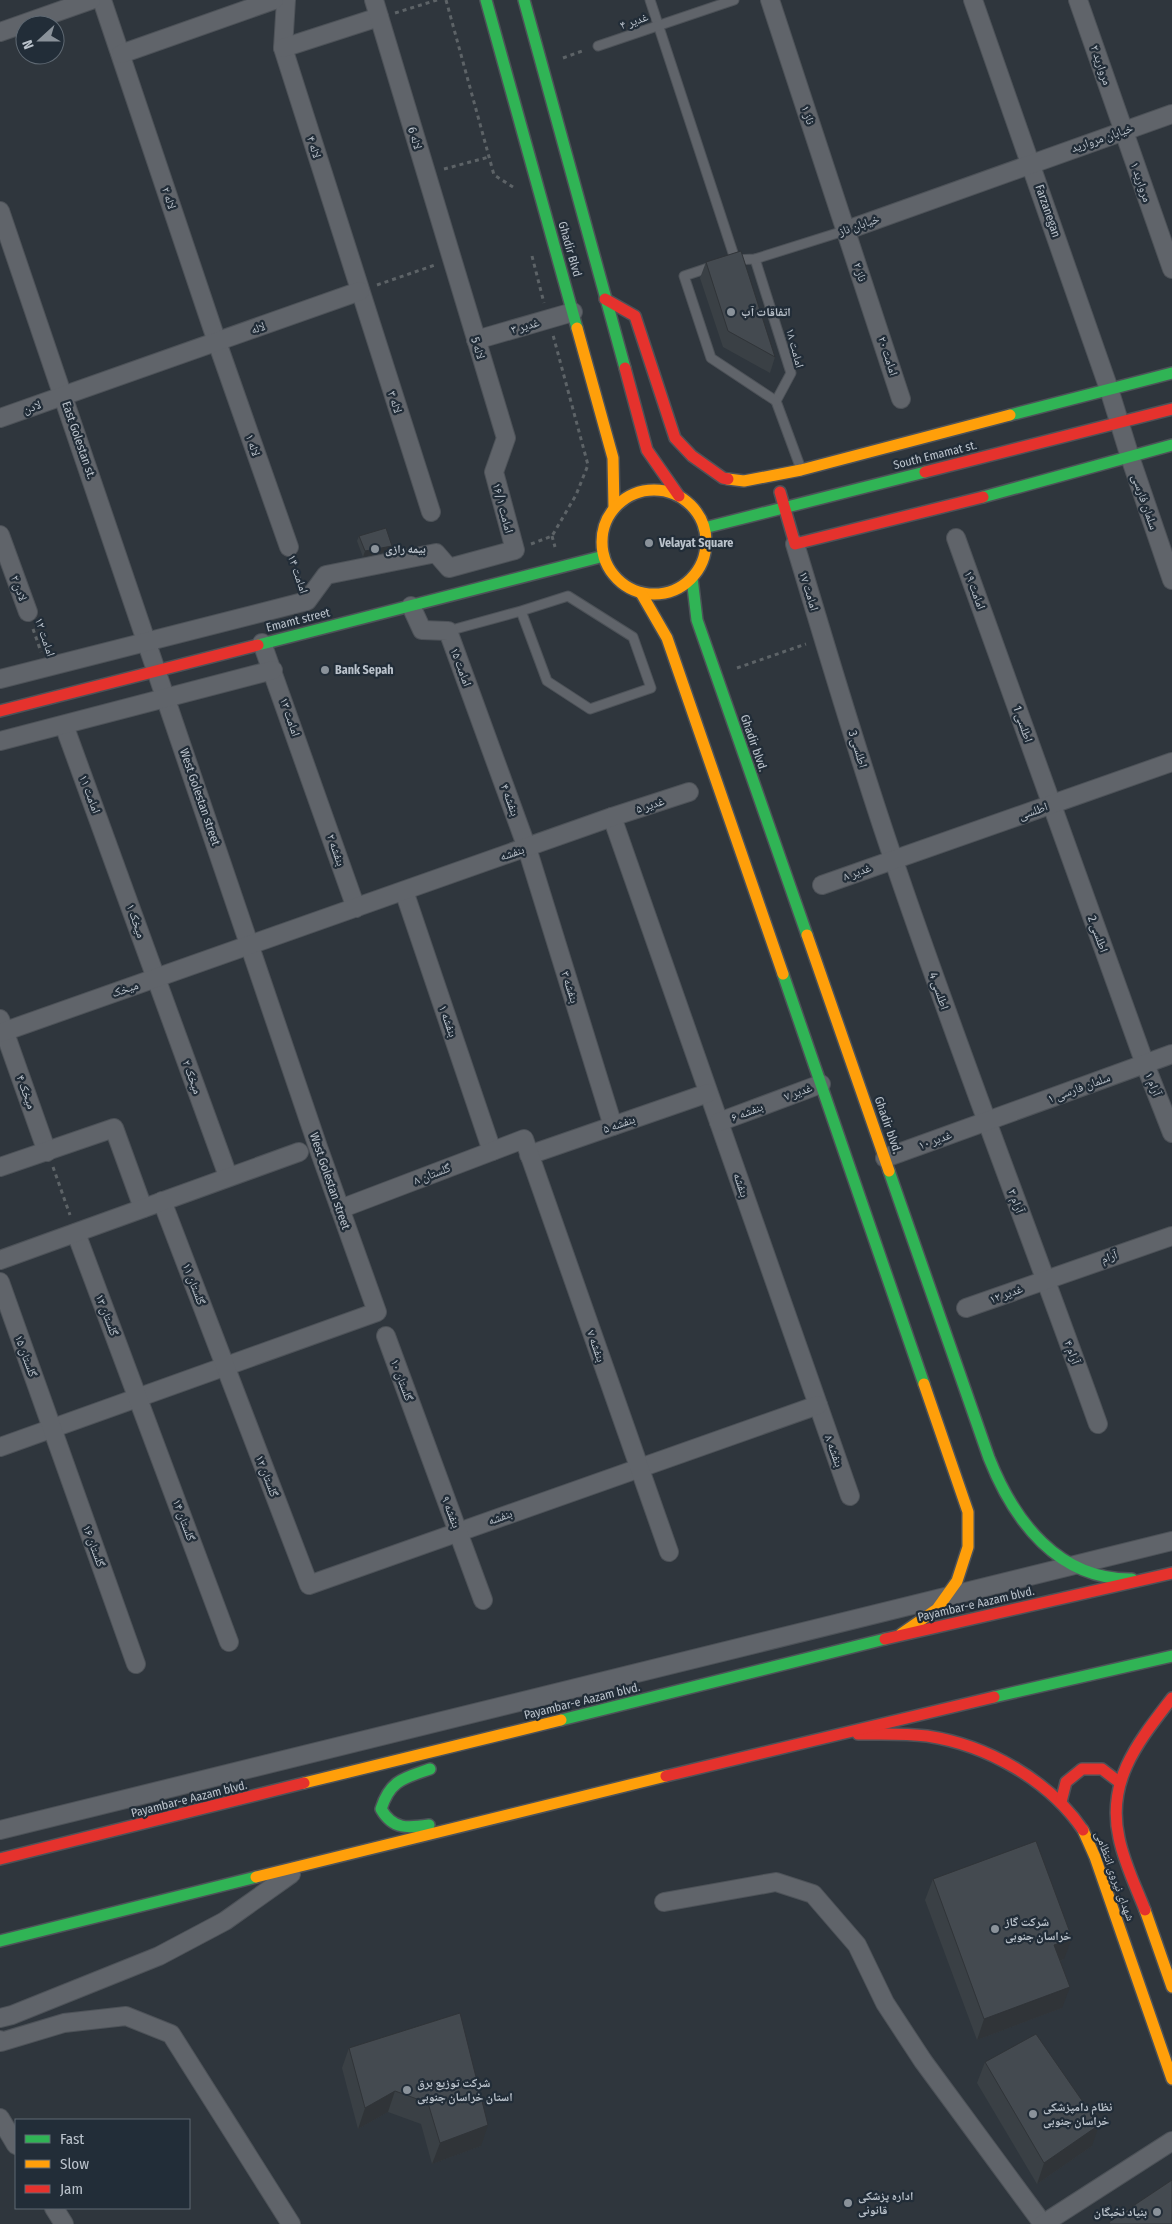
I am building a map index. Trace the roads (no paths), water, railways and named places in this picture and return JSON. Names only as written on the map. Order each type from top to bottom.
[{"type":"main road","name":"Ghadir Blvd","points":[[486,0],[613,458],[614,508]]},
{"type":"main road","name":"Ghadir Blvd","points":[[524,0],[647,450],[679,496]]},
{"type":"main road","points":[[605,299],[635,316],[672,431],[676,438],[692,456],[723,478],[744,481],[801,470],[1172,373]]},
{"type":"main road","name":"South Emamat st.","points":[[704,528],[1172,409]]},
{"type":"main road","points":[[776,475],[795,544],[1172,445]]},
{"type":"main road","points":[[660,490],[679,496],[690,504],[699,515],[704,528],[706,541],[705,555],[700,568],[681,587],[668,592],[655,594],[641,593],[629,588],[618,580],[609,569],[604,556],[603,529],[608,516],[627,497],[639,492],[660,490]]},
{"type":"main road","name":"Emamt street","points":[[0,711],[604,556]]},
{"type":"main road","name":"Ghadir blvd.","points":[[692,578],[697,620],[939,1318],[994,1468],[1011,1504],[1030,1531],[1051,1553],[1083,1570],[1117,1581],[1168,1574]]},
{"type":"main road","points":[[641,593],[667,638],[968,1512],[968,1548],[957,1581],[938,1609],[898,1636]]},
{"type":"main road","points":[[988,1487],[992,1481],[994,1468]]},
{"type":"main road","points":[[958,1483],[969,1491],[976,1492]]},
{"type":"main road","name":"Payambar-e Aazam blvd.","points":[[0,1859],[570,1719],[898,1636],[1168,1574]]},
{"type":"main road","points":[[0,1941],[838,1733],[1172,1656]]},
{"type":"main road","name":"شهدای نیروی انتظامی","points":[[1172,1698],[1138,1741],[1119,1782],[1115,1808],[1119,1839],[1172,1987]]},
{"type":"main road","points":[[469,1755],[570,1719]]},
{"type":"main road","name":"شهدای نیروی انتظامی","points":[[838,1733],[928,1736],[975,1747],[1016,1768],[1061,1802],[1083,1828],[1095,1857],[1172,2079]]},
{"type":"main road","points":[[442,1765],[396,1781],[385,1795],[381,1809],[388,1820],[407,1828],[484,1820]]},
{"type":"main road","points":[[1061,1802],[1066,1782],[1082,1769],[1102,1769],[1119,1782]]},
{"type":"street","points":[[0,32],[91,0]]},
{"type":"street","name":"لاله ۲","points":[[102,0],[217,342]]},
{"type":"street","points":[[121,54],[274,0]]},
{"type":"street","name":"لاله ۴","points":[[286,0],[283,48],[360,292]]},
{"type":"street","name":"لاله 6","points":[[374,0],[451,259]]},
{"type":"street","name":"ناز ۱","points":[[770,0],[846,230]]},
{"type":"street","name":"Farzanegan","points":[[973,0],[1032,163],[1120,423]]},
{"type":"street","name":"مروارید ۲","points":[[1078,0],[1124,131]]},
{"type":"street","points":[[283,48],[379,17]]},
{"type":"street","name":"خیابان مروارید","points":[[1032,163],[1172,114]]},
{"type":"street","name":"مروارید ۱","points":[[1124,131],[1172,269]]},
{"type":"street","name":"خیابان ناز","points":[[846,230],[1032,163]]},
{"type":"street","name":"East Golestan st.","points":[[0,210],[157,670]]},
{"type":"street","name":"ناز ۲","points":[[846,230],[874,314]]},
{"type":"street","name":"لاله 5","points":[[451,259],[506,438]]},
{"type":"street","name":"لاله","points":[[64,396],[360,292]]},
{"type":"street","name":"لاله ۳","points":[[360,292],[431,512]]},
{"type":"street","name":"غدیر ۳","points":[[476,340],[574,312]]},
{"type":"street","name":"امامت ۲۰","points":[[874,314],[902,398]]},
{"type":"street","name":"لاله ۱","points":[[217,342],[289,547]]},
{"type":"street","name":"لادن","points":[[0,418],[64,396]]},
{"type":"street","name":"سلمان فارسی","points":[[1120,423],[1172,580]]},
{"type":"street","name":"امامت ۱۶/۱","points":[[308,602],[326,575],[436,553],[449,568],[515,550],[494,472],[506,438]]},
{"type":"street","name":"لادن ۲","points":[[0,535],[28,612]]},
{"type":"street","name":"امامت ۱۹","points":[[956,538],[994,643]]},
{"type":"street","name":"امامت ۱۷","points":[[795,544],[823,638]]},
{"type":"street","points":[[0,679],[308,602]]},
{"type":"street","name":"امامت ۱۴","points":[[308,602],[317,630]]},
{"type":"street","name":"امامت ۱۵","points":[[411,606],[422,630],[448,631],[492,752]]},
{"type":"street","name":"اطلسی 3","points":[[823,638],[893,860]]},
{"type":"street","name":"امامت ۱۳","points":[[262,643],[316,793]]},
{"type":"street","name":"اطلسی 1","points":[[994,643],[1052,805]]},
{"type":"street","name":"West Golestan street","points":[[0,1448],[377,1312],[340,1209],[157,670]]},
{"type":"street","points":[[0,741],[273,670]]},
{"type":"street","name":"امامت ۱۱","points":[[64,725],[116,864]]},
{"type":"street","name":"بنفشه ۴","points":[[492,752],[527,848]]},
{"type":"street","name":"اطلسی","points":[[893,860],[1172,762]]},
{"type":"street","name":"غدیر ۵","points":[[612,817],[689,792]]},
{"type":"street","name":"بنفشه ۲","points":[[316,793],[356,908]]},
{"type":"street","name":"اطلسی 2","points":[[1052,805],[1145,1064]]},
{"type":"street","name":"بنفشه","points":[[250,945],[612,817],[818,1405],[309,1585]]},
{"type":"street","name":"بنفشه ۳","points":[[527,848],[612,1126]]},
{"type":"street","name":"غدیر ۸","points":[[822,885],[893,860]]},
{"type":"street","name":"اطلسی 4","points":[[893,860],[986,1122]]},
{"type":"street","name":"میخک ۱","points":[[116,864],[156,978]]},
{"type":"street","name":"بنفشه ۱","points":[[404,891],[492,1151]]},
{"type":"street","name":"میخک","points":[[2,1028],[250,945]]},
{"type":"street","name":"میخک ۲","points":[[156,978],[228,1176]]},
{"type":"street","name":"میخک ۴","points":[[2,1028],[47,1152]]},
{"type":"street","name":"سلمان فارسی ۱","points":[[986,1122],[1172,1054]]},
{"type":"street","name":"آرام ۱","points":[[1145,1064],[1172,1133]]},
{"type":"street","name":"غدیر ۷","points":[[774,1101],[821,1084]]},
{"type":"street","name":"بنفشه ۵","points":[[526,1147],[612,1126],[708,1093]]},
{"type":"street","name":"بنفشه ۶","points":[[719,1122],[774,1101]]},
{"type":"street","name":"غدیر ۱۰","points":[[885,1158],[986,1122]]},
{"type":"street","name":"آرام ۳","points":[[986,1122],[1046,1279]]},
{"type":"street","points":[[0,1167],[114,1128],[143,1208]]},
{"type":"street","name":"گلستان ۸","points":[[340,1209],[492,1151],[526,1147]]},
{"type":"street","name":"بنفشه ۷","points":[[526,1147],[669,1552]]},
{"type":"street","points":[[0,1260],[228,1176],[299,1152]]},
{"type":"street","name":"گلستان ۱۱","points":[[162,1201],[226,1366]]},
{"type":"street","name":"گلستان ۱۳","points":[[76,1232],[139,1398]]},
{"type":"street","name":"آرام","points":[[1046,1279],[1172,1236]]},
{"type":"street","name":"غدیر ۱۲","points":[[966,1308],[1046,1279]]},
{"type":"street","name":"آرام ۴","points":[[1046,1279],[1098,1424]]},
{"type":"street","name":"گلستان ۱۵","points":[[0,1282],[52,1429]]},
{"type":"street","name":"گلستان ۱۰","points":[[386,1336],[418,1425]]},
{"type":"street","name":"گلستان ۱۲","points":[[226,1366],[309,1585]]},
{"type":"street","name":"گلستان ۱۴","points":[[139,1398],[229,1642]]},
{"type":"street","name":"بنفشه ۸","points":[[818,1405],[850,1496]]},
{"type":"street","name":"بنفشه ۹","points":[[418,1425],[483,1600]]},
{"type":"street","name":"گلستان ۱۶","points":[[52,1429],[136,1664]]},
{"type":"street","points":[[0,1830],[1172,1541]]},
{"type":"street","points":[[0,2018],[21,2012],[159,1956],[225,1921],[304,1864]]},
{"type":"street","points":[[664,1902],[776,1882],[813,1894],[857,1945],[885,2003],[923,2061],[1043,2224],[1172,2141]]},
{"type":"street","points":[[0,2040],[1,2042],[64,2023],[126,2016],[171,2034],[291,2224]]},
{"type":"street","points":[[0,2118],[15,2143]]},
{"type":"street","points":[[55,2209],[64,2224]]},
{"type":"lane","points":[[650,0],[735,259]]},
{"type":"lane","name":"غدیر ۴","points":[[598,46],[734,0]]},
{"type":"lane","name":"خیابان ناز","points":[[776,400],[711,358],[684,276],[735,259],[755,259],[846,230]]},
{"type":"lane","name":"امامت ۱۸","points":[[755,259],[792,373],[776,400]]},
{"type":"lane","points":[[776,400],[801,470]]},
{"type":"lane","points":[[448,631],[568,596],[633,638],[651,688],[590,709],[547,681],[521,611]]},
{"type":"place","name":"اتفاقات آب","points":[[731,312]]},
{"type":"place","name":"Velayat Square","points":[[649,543]]},
{"type":"place","name":"بیمه رازی","points":[[375,549]]},
{"type":"place","name":"Bank Sepah","points":[[325,670]]},
{"type":"place","name":"شرکت گاز خراسان جنوبی","points":[[995,1929]]},
{"type":"place","name":"شرکت توزیع برق استان خراسان جنوبی","points":[[407,2090]]},
{"type":"place","name":"نظام دامپزشکی خراسان جنوبی","points":[[1033,2114]]},
{"type":"place","name":"اداره پزشکی قانونی","points":[[848,2203]]},
{"type":"place","name":"بنیاد نخبگان","points":[[1157,2212]]}]
